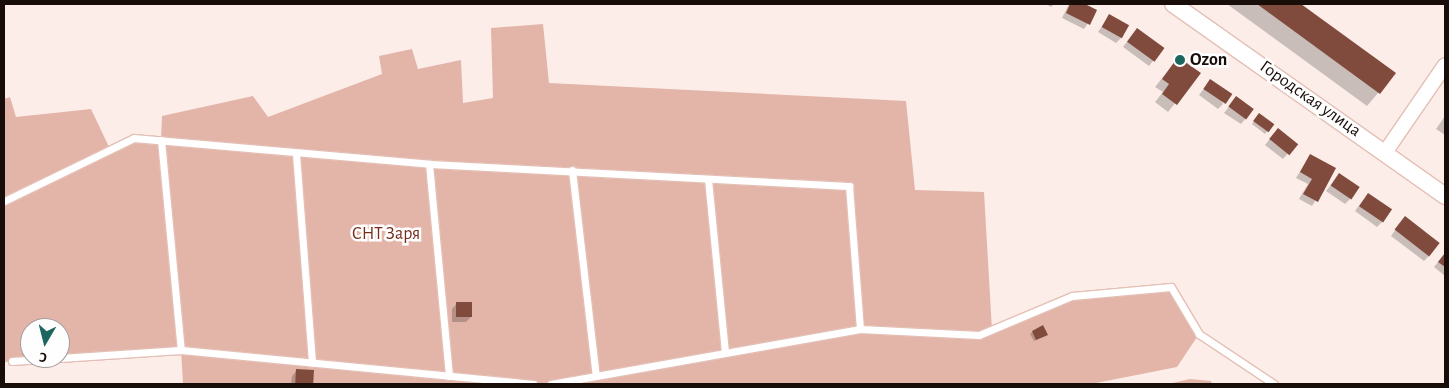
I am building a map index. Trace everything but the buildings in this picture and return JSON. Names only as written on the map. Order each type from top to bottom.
[{"type":"street","name":"Городская улица","points":[[1173,4],[1386,151],[1445,196]]},
{"type":"street","points":[[1386,151],[1445,65]]},
{"type":"lane","points":[[4,201],[134,138],[296,154],[428,164],[572,170],[849,186],[860,329]]},
{"type":"lane","points":[[161,140],[181,350]]},
{"type":"lane","points":[[296,154],[312,362]]},
{"type":"lane","points":[[428,164],[450,376]]},
{"type":"lane","points":[[572,170],[596,376]]},
{"type":"lane","points":[[708,179],[726,352]]},
{"type":"lane","points":[[551,384],[860,329],[979,335],[1072,296],[1171,287],[1200,334],[1274,384]]},
{"type":"lane","points":[[70,357],[181,350],[533,384]]},
{"type":"lane","points":[[12,361],[20,360]]},
{"type":"green space","name":"СНТ Заря","points":[[543,24],[549,83],[906,101],[915,190],[984,192],[992,330],[1072,296],[1171,287],[1199,334],[1177,367],[1091,384],[183,384],[181,350],[70,357],[70,318],[20,318],[20,361],[4,362],[4,99],[10,97],[16,117],[91,109],[110,149],[134,138],[161,140],[162,116],[253,96],[268,117],[382,74],[379,56],[412,49],[418,69],[461,60],[463,103],[493,98],[491,28]]},
{"type":"green space","points":[[1190,379],[1211,381],[1212,384],[1168,384]]},
{"type":"place","name":"Ozon","points":[[1180,60]]}]
